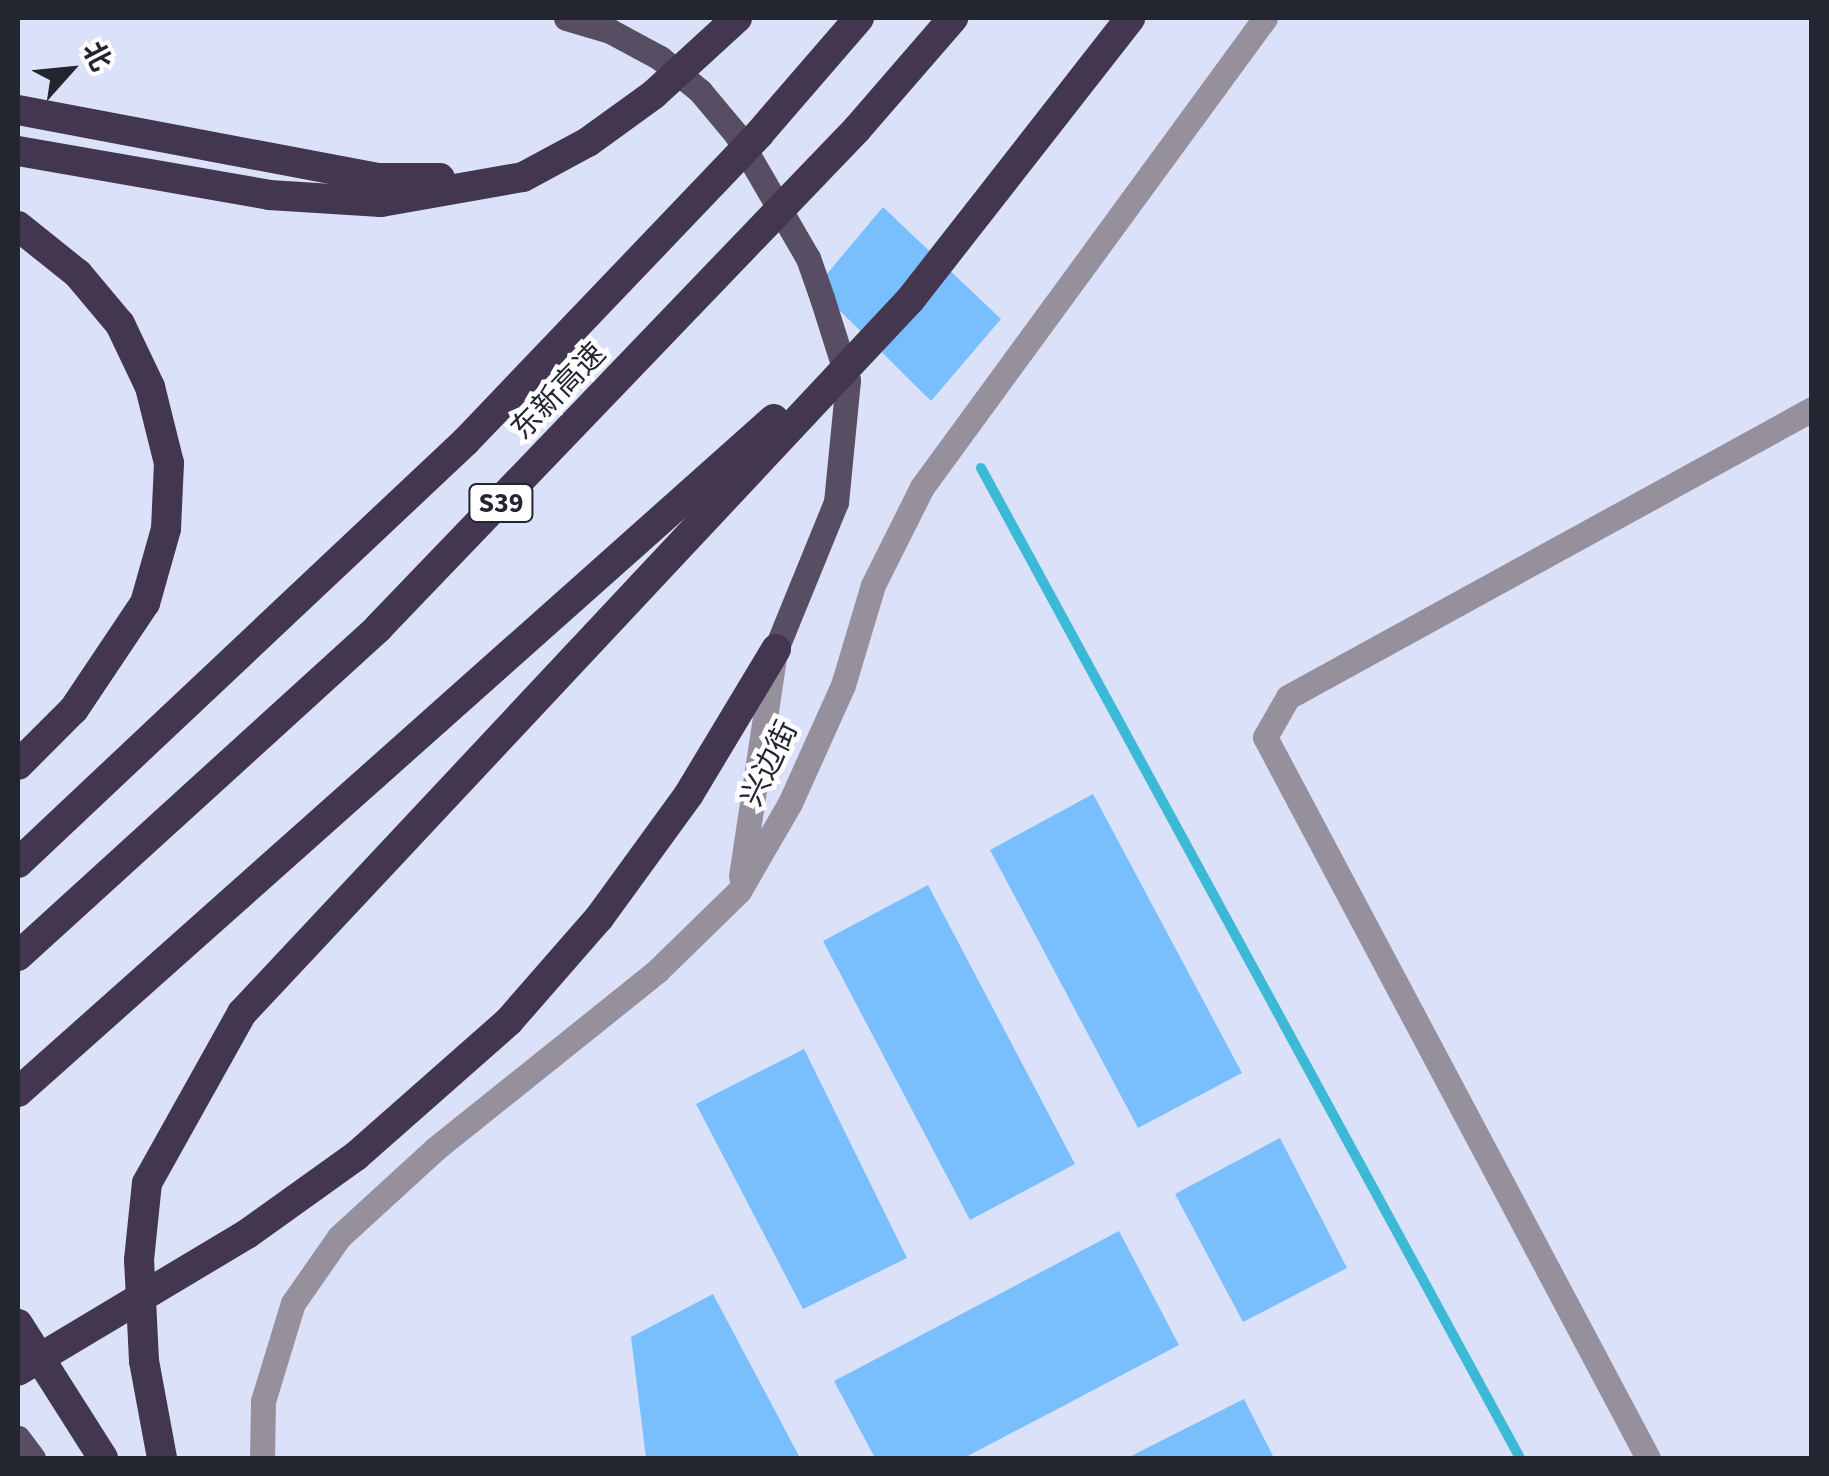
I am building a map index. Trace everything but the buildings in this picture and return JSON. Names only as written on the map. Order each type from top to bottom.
[{"type":"highway","points":[[18,151],[269,195],[382,202],[523,178],[652,95],[737,18]]},
{"type":"highway","name":"东新高速","points":[[18,863],[466,441],[758,134],[859,18]]},
{"type":"highway","name":"东新高速","points":[[18,956],[378,628],[830,158],[953,18]]},
{"type":"highway","points":[[163,1456],[144,1361],[139,1260],[147,1183],[242,1012],[910,300],[1130,18]]},
{"type":"highway","points":[[18,110],[378,178],[523,178]]},
{"type":"highway","points":[[18,226],[78,274],[120,324],[150,386],[169,463],[166,530],[146,603],[74,709],[18,764]]},
{"type":"highway","points":[[18,1092],[910,300]]},
{"type":"highway","points":[[18,1371],[278,1212],[356,1156],[509,1021],[598,918],[689,794],[776,650]]},
{"type":"highway","points":[[18,1324],[103,1458]]},
{"type":"main road","points":[[566,18],[610,31],[660,58],[700,91],[736,134],[808,258],[822,298],[848,380],[836,502],[776,650]]},
{"type":"main road","points":[[18,1438],[33,1458]]},
{"type":"street","name":"兴边街","points":[[262,1458],[263,1401],[293,1303],[339,1237],[435,1148],[642,984],[739,891],[790,804],[843,685],[874,585],[922,486],[1265,18]]},
{"type":"street","points":[[1648,1458],[1265,737],[1288,697],[1812,408]]},
{"type":"street","points":[[739,891],[776,650]]},
{"type":"waterway","points":[[981,468],[1520,1458]]}]
